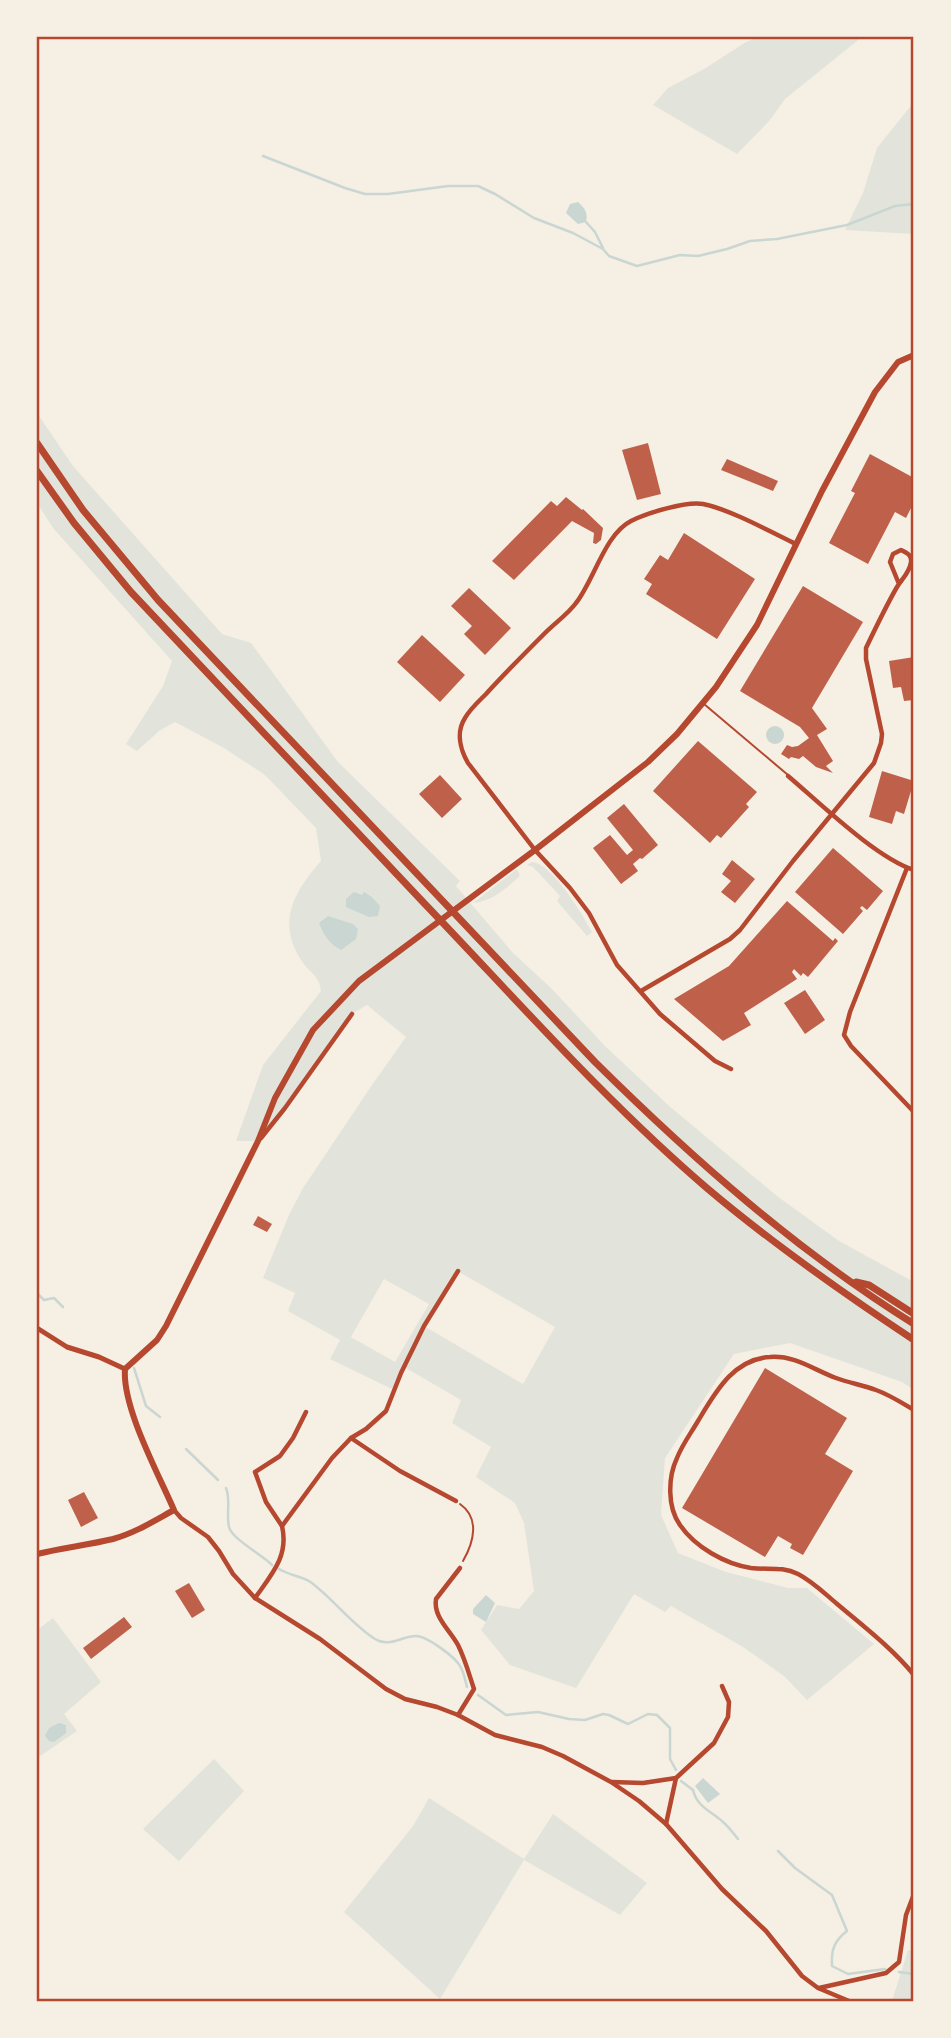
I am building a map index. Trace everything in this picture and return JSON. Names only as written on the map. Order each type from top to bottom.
[{"type":"highway","points":[[37,443],[83,510],[117,552],[203,647],[655,1122],[787,1234],[914,1324]]},
{"type":"highway","points":[[37,471],[105,561],[213,680],[643,1130],[707,1188],[790,1255],[914,1342]]},
{"type":"highway","points":[[849,1280],[869,1285],[914,1314]]},
{"type":"main road","points":[[37,1554],[114,1539],[139,1530],[174,1510],[134,1416],[124,1379],[125,1369],[157,1340],[166,1326],[258,1141],[275,1098],[313,1030],[359,981],[648,762],[704,704],[757,625],[845,445],[875,392],[898,362],[914,355]]},
{"type":"street","points":[[731,1069],[715,1061],[660,1014],[617,965],[589,912],[535,850],[465,757],[461,749],[460,729],[466,716],[500,678],[574,606],[588,586],[617,531],[630,522],[685,505],[702,504],[734,515],[796,544]]},
{"type":"street","points":[[641,991],[730,939],[740,930],[874,763],[881,743],[881,734],[866,648],[908,572],[911,562],[908,553],[901,550],[893,554],[890,562],[899,584]]},
{"type":"street","points":[[788,776],[880,852],[914,870]]},
{"type":"street","points":[[907,868],[850,1012],[844,1035],[846,1041],[914,1112]]},
{"type":"street","points":[[258,1141],[352,1014]]},
{"type":"street","points":[[282,1526],[308,1489],[351,1438],[386,1411],[424,1326],[458,1271]]},
{"type":"street","points":[[37,1328],[67,1347],[125,1369]]},
{"type":"street","points":[[914,1410],[884,1393],[836,1378],[795,1360],[773,1357],[754,1360],[732,1373],[712,1398],[677,1458],[672,1471],[671,1486],[673,1513],[690,1537],[704,1548],[739,1565],[787,1569],[808,1580],[893,1651],[914,1675]]},
{"type":"street","points":[[255,1598],[282,1555],[285,1541],[282,1526],[261,1490],[255,1472],[280,1456],[306,1412]]},
{"type":"street","points":[[351,1438],[400,1471],[456,1502]]},
{"type":"street","points":[[174,1510],[208,1537],[233,1574],[255,1598],[320,1639],[386,1689],[405,1699],[437,1706],[495,1735],[542,1747],[611,1782],[666,1824],[722,1889],[766,1931],[802,1976],[818,1988],[849,2001]]},
{"type":"street","points":[[458,1715],[474,1689],[457,1644],[435,1606],[436,1599],[460,1568]]},
{"type":"street","points":[[611,1782],[642,1783],[676,1778],[714,1743],[727,1717],[729,1702],[722,1686]]},
{"type":"street","points":[[666,1824],[676,1778]]},
{"type":"street","points":[[818,1988],[886,1973],[899,1962],[906,1915],[914,1894]]},
{"type":"lane","points":[[704,704],[788,776]]},
{"type":"path","points":[[456,1502],[464,1506],[470,1514],[474,1528],[468,1553],[460,1568]]},
{"type":"shaded area","points":[[759,37],[862,37],[785,99],[770,120],[737,154],[653,105],[668,88]]},
{"type":"shaded area","points":[[914,102],[914,234],[845,230],[863,193],[877,148]]},
{"type":"shaded area","points":[[578,202],[587,216],[586,222],[578,224],[566,213],[570,204]]},
{"type":"shaded area","points":[[37,413],[73,466],[222,634],[251,643],[338,762],[460,881],[456,886],[513,953],[551,988],[606,1047],[668,1105],[777,1196],[839,1241],[914,1282],[914,1390],[902,1382],[790,1343],[734,1354],[665,1458],[661,1515],[678,1553],[726,1572],[788,1588],[807,1588],[874,1644],[807,1700],[784,1676],[743,1647],[671,1606],[665,1612],[634,1594],[576,1688],[510,1665],[481,1630],[497,1605],[519,1609],[534,1591],[524,1523],[515,1503],[476,1477],[491,1447],[452,1423],[461,1400],[404,1367],[394,1390],[330,1359],[340,1340],[288,1311],[295,1293],[263,1278],[303,1188],[406,1037],[367,1005],[352,1014],[258,1141],[236,1141],[263,1065],[321,991],[316,977],[301,960],[294,946],[289,919],[303,884],[321,861],[316,828],[265,775],[224,748],[175,722],[159,731],[137,751],[126,744],[163,686],[172,661],[53,528],[37,503]],"holes":[[[459,1272],[555,1327],[523,1384],[424,1326]],[[384,1279],[429,1304],[395,1362],[351,1337]]]},
{"type":"shaded area","points":[[775,726],[781,729],[784,735],[781,741],[775,744],[769,741],[766,735],[769,729]]},
{"type":"shaded area","points":[[532,862],[549,871],[566,891],[592,932],[587,936],[557,901],[560,896],[533,867],[527,865]]},
{"type":"shaded area","points":[[517,869],[520,876],[504,890],[487,900],[473,903]]},
{"type":"shaded area","points":[[354,892],[362,895],[364,892],[372,897],[380,906],[378,916],[369,917],[346,907],[346,899]]},
{"type":"shaded area","points":[[328,916],[353,924],[358,929],[356,939],[341,950],[327,939],[319,923]]},
{"type":"shaded area","points":[[486,1595],[495,1603],[486,1622],[473,1614],[473,1609]]},
{"type":"shaded area","points":[[53,1618],[101,1682],[64,1714],[77,1731],[37,1758],[37,1630]]},
{"type":"shaded area","points":[[59,1723],[66,1725],[66,1733],[54,1742],[49,1741],[45,1736],[49,1728]]},
{"type":"shaded area","points":[[214,1759],[244,1791],[179,1861],[143,1829]]},
{"type":"shaded area","points":[[703,1778],[720,1794],[708,1803],[695,1786]]},
{"type":"shaded area","points":[[429,1798],[524,1859],[553,1814],[647,1883],[620,1915],[524,1860],[440,1999],[344,1912],[413,1826]]},
{"type":"shaded area","points":[[908,1950],[914,1952],[914,2001],[892,2001]]},
{"type":"building","points":[[648,443],[661,494],[637,500],[622,450]]},
{"type":"building","points":[[870,454],[914,478],[914,502],[906,518],[895,512],[868,564],[829,543],[855,493],[851,491]]},
{"type":"building","points":[[727,459],[778,481],[773,491],[721,470]]},
{"type":"building","points":[[566,497],[603,528],[601,540],[593,543],[594,533],[572,521],[514,580],[492,561],[551,501],[557,506]]},
{"type":"building","points":[[684,533],[755,579],[717,639],[646,594],[652,584],[644,579],[660,555],[668,560]]},
{"type":"building","points":[[803,586],[863,622],[812,708],[827,729],[817,735],[833,761],[826,766],[833,773],[816,767],[803,756],[789,759],[781,754],[787,745],[798,746],[809,738],[800,727],[740,691]]},
{"type":"building","points":[[469,588],[511,628],[485,655],[464,634],[472,626],[451,606]]},
{"type":"building","points":[[422,635],[465,675],[440,702],[397,662]]},
{"type":"building","points":[[914,657],[914,700],[904,701],[901,687],[893,688],[889,661]]},
{"type":"building","points":[[698,741],[757,792],[746,804],[749,807],[721,838],[717,835],[710,843],[653,791]]},
{"type":"building","points":[[882,771],[914,781],[904,814],[896,811],[892,824],[869,817]]},
{"type":"building","points":[[440,775],[462,799],[442,818],[419,794]]},
{"type":"building","points":[[624,804],[658,845],[633,864],[638,871],[621,884],[593,848],[610,835],[627,855],[633,850],[607,818]]},
{"type":"building","points":[[833,848],[883,891],[867,910],[862,906],[860,908],[863,911],[843,934],[795,892]]},
{"type":"building","points":[[732,860],[755,879],[735,903],[721,892],[731,881],[722,874]]},
{"type":"building","points":[[787,901],[833,941],[835,938],[838,941],[808,977],[803,973],[801,976],[794,969],[792,972],[797,979],[744,1013],[751,1025],[723,1041],[674,999],[729,966]]},
{"type":"building","points":[[805,990],[825,1020],[805,1034],[784,1003]]},
{"type":"building","points":[[258,1216],[272,1224],[267,1232],[253,1225]]},
{"type":"building","points":[[765,1368],[847,1418],[825,1454],[853,1471],[803,1555],[790,1548],[792,1544],[778,1536],[765,1557],[682,1508]]},
{"type":"building","points":[[84,1492],[98,1518],[81,1527],[68,1500]]},
{"type":"building","points":[[189,1583],[205,1610],[192,1618],[175,1591]]},
{"type":"building","points":[[124,1617],[132,1627],[91,1659],[83,1648]]},
{"type":"waterway","points":[[263,156],[365,194],[388,194],[448,186],[478,186],[534,218],[573,233],[603,249],[609,256],[637,266],[680,255],[698,256],[750,241],[777,239],[847,225],[895,206],[914,204]]},
{"type":"waterway","points":[[586,222],[603,248]]},
{"type":"waterway","points":[[37,1293],[44,1300],[54,1298],[63,1307]]},
{"type":"waterway","points":[[134,1368],[146,1406],[160,1417]]},
{"type":"waterway","points":[[186,1449],[218,1480]]},
{"type":"waterway","points":[[226,1488],[231,1532],[272,1565]]},
{"type":"waterway","points":[[279,1569],[309,1581],[375,1639],[390,1642],[416,1636],[433,1643],[457,1662],[467,1687]]},
{"type":"waterway","points":[[478,1695],[506,1715],[538,1712],[585,1720],[603,1714],[628,1724],[648,1714],[657,1715],[670,1728],[670,1759],[676,1770]]},
{"type":"waterway","points":[[681,1781],[693,1790],[701,1805],[725,1824],[738,1839]]},
{"type":"waterway","points":[[778,1851],[795,1868],[832,1895],[847,1931],[834,1946],[832,1966],[848,1974],[885,1969]]},
{"type":"waterway","points":[[899,1972],[914,1974]]}]
